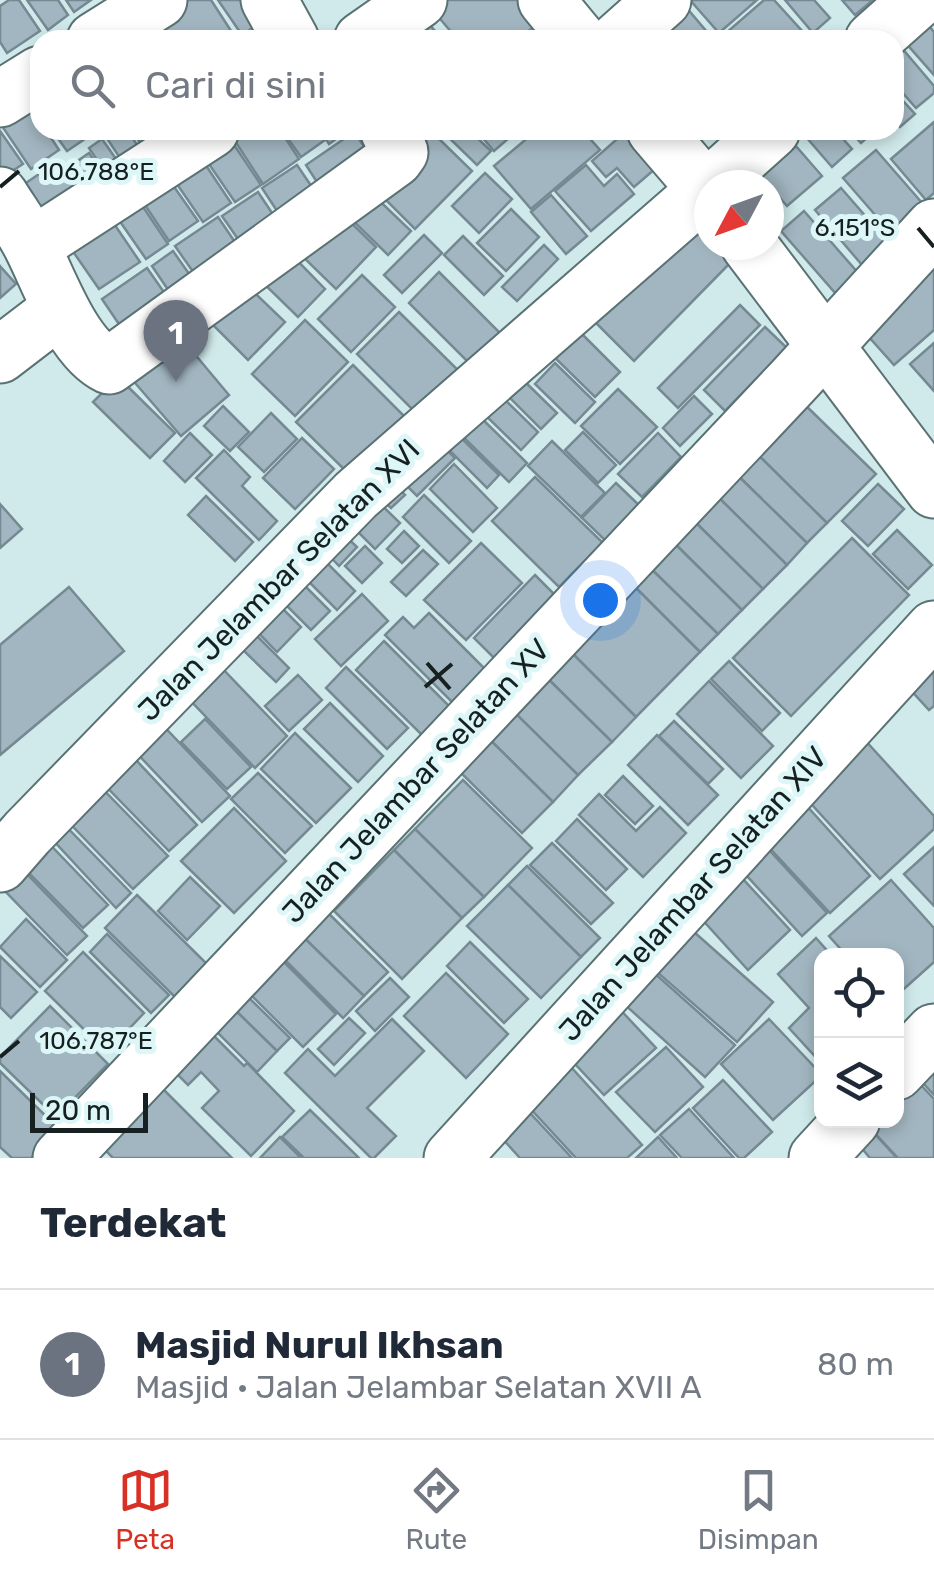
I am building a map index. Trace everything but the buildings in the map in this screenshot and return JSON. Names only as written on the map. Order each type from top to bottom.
[{"type":"street","points":[[110,30],[159,0]]},
{"type":"street","points":[[269,0],[286,30]]},
{"type":"street","points":[[376,30],[419,0]]},
{"type":"street","points":[[546,0],[570,30]]},
{"type":"street","points":[[629,30],[663,0]]},
{"type":"street","points":[[884,30],[918,0]]},
{"type":"street","points":[[0,99],[30,80]]},
{"type":"street","points":[[32,246],[196,140]]},
{"type":"street","points":[[0,195],[32,246],[60,309],[97,360],[109,366],[395,159],[400,152],[393,140]]},
{"type":"street","points":[[664,140],[694,172]]},
{"type":"street","name":"Jalan Jelambar Selatan XVI","points":[[729,170],[761,140]]},
{"type":"street","name":"Jalan Jelambar Selatan XVI","points":[[9,843],[356,495],[694,201]]},
{"type":"street","name":"Jalan Jelambar Selatan XV","points":[[61,1158],[934,226]]},
{"type":"street","points":[[761,260],[934,490]]},
{"type":"street","points":[[0,356],[60,309]]},
{"type":"street","name":"Jalan Jelambar Selatan XIV","points":[[452,1158],[934,630]]},
{"type":"street","points":[[904,1064],[934,1032]]},
{"type":"street","points":[[817,1158],[845,1128]]},
{"type":"place","name":"Masjid Nurul Ikhsan","points":[[176,382]]}]
